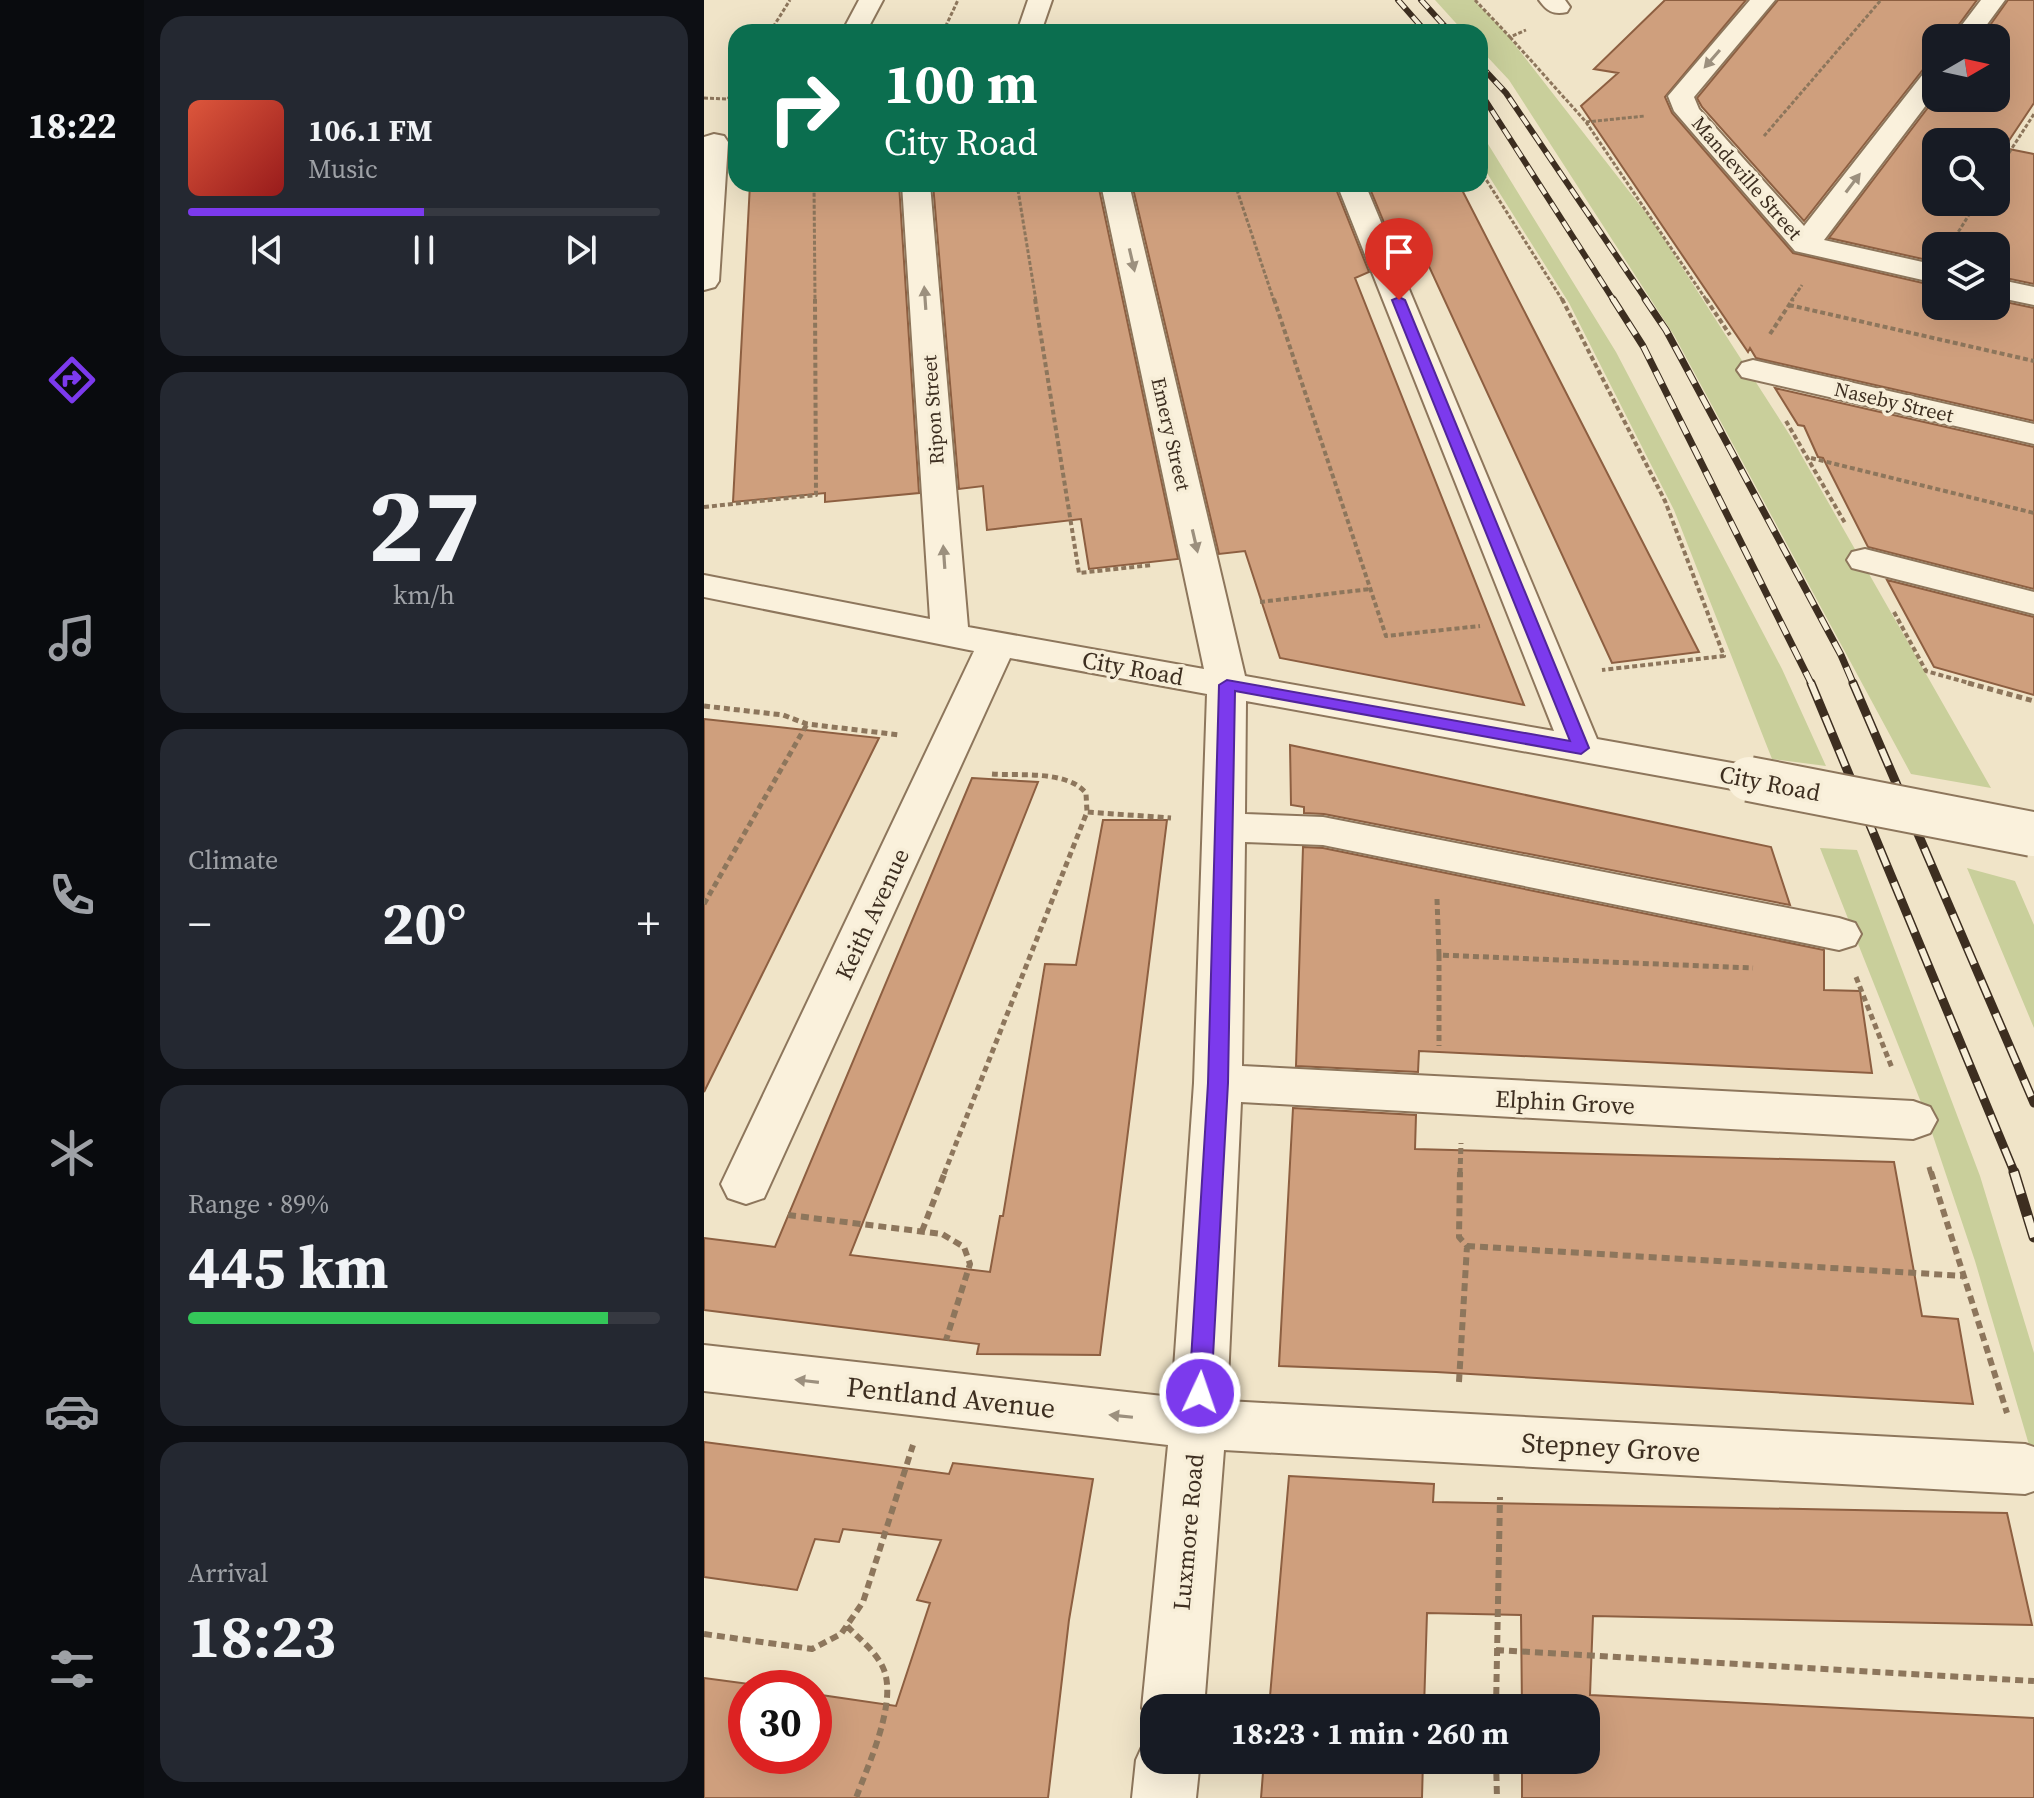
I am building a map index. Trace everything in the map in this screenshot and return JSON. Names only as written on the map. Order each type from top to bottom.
[{"type":"street","points":[[858,24],[871,0]]},
{"type":"street","points":[[1032,24],[1040,0]]},
{"type":"street","name":"Mandeville Street","points":[[1763,0],[1681,96],[1687,111],[1816,248]]},
{"type":"street","points":[[1975,24],[1993,0]]},
{"type":"street","points":[[1922,94],[1816,248],[1922,271]]},
{"type":"street","points":[[704,281],[718,142]]},
{"type":"street","name":"Ripon Street","points":[[917,192],[950,635]]},
{"type":"street","name":"Emery Street","points":[[1117,192],[1227,685]]},
{"type":"street","points":[[1354,192],[1581,748]]},
{"type":"street","points":[[2010,291],[2034,296]]},
{"type":"street","name":"Naseby Street","points":[[1753,370],[2034,434]]},
{"type":"street","points":[[1865,560],[2034,603]]},
{"type":"street","name":"City Road","points":[[706,589],[1749,779],[2033,834]]},
{"type":"street","name":"Keith Avenue","points":[[746,1184],[997,644]]},
{"type":"street","name":"Luxmore Road","points":[[1174,1694],[1198,1424],[1218,1083],[1227,685]]},
{"type":"street","points":[[1224,824],[1323,831],[1839,934]]},
{"type":"street","name":"Elphin Grove","points":[[1218,1083],[1913,1120]]},
{"type":"street","name":"Pentland Avenue","points":[[704,1368],[1198,1424]]},
{"type":"street","name":"Stepney Grove","points":[[1198,1424],[2025,1469]]},
{"type":"street","points":[[1164,1798],[1167,1774]]},
{"type":"path","points":[[775,24],[790,0]]},
{"type":"path","points":[[947,24],[958,0]]},
{"type":"path","points":[[1738,166],[1881,0]]},
{"type":"path","points":[[1510,37],[1586,122],[1753,370],[1810,457],[1926,671],[2034,701]]},
{"type":"path","points":[[704,98],[728,99]]},
{"type":"path","points":[[1586,122],[1687,111]]},
{"type":"path","points":[[2010,151],[2034,114]]},
{"type":"path","points":[[1488,183],[1564,303],[1665,501],[1724,656],[1552,676]]},
{"type":"path","points":[[704,507],[816,495],[814,192]]},
{"type":"path","points":[[1018,192],[1079,573],[1200,560]]},
{"type":"path","points":[[1238,192],[1386,636],[1530,621]]},
{"type":"path","points":[[1753,370],[1756,355],[1789,305],[1816,248]]},
{"type":"path","points":[[1789,305],[2034,361]]},
{"type":"path","points":[[1810,457],[2034,513]]},
{"type":"path","points":[[1210,607],[1370,589]]},
{"type":"path","points":[[704,706],[783,715],[807,724],[1071,781],[1083,788],[1088,798],[1087,812],[922,1231]]},
{"type":"path","points":[[704,904],[807,724]]},
{"type":"path","points":[[1087,812],[1224,824]]},
{"type":"path","points":[[1435,855],[1459,1237],[1467,1246],[1478,1440],[1496,1650],[1496,1694]]},
{"type":"path","points":[[1839,934],[1913,1120],[2025,1469]]},
{"type":"path","points":[[1439,955],[1758,968]]},
{"type":"path","points":[[1467,1246],[1965,1276]]},
{"type":"path","points":[[847,1626],[874,1654],[885,1671],[889,1693],[856,1798]]},
{"type":"path","points":[[1496,1650],[2034,1681]]},
{"type":"path","points":[[1496,1774],[1497,1798]]},
{"type":"green space","points":[[1435,0],[1474,0],[1505,32],[1653,222],[1791,437],[1991,788],[1911,774],[1675,337],[1509,80],[1488,58],[1488,24],[1457,24]]},
{"type":"green space","points":[[1488,144],[1616,352],[1782,669],[1826,766],[1772,759],[1674,510],[1569,303],[1488,175]]},
{"type":"green space","points":[[1820,848],[1857,850],[1980,1176],[2034,1353],[2034,1462],[1975,1261],[1926,1115]]},
{"type":"green space","points":[[1967,868],[2015,881],[2034,925],[2034,1028]]},
{"type":"building","points":[[1665,0],[1746,0],[1665,97],[1672,113],[1793,253],[1922,283],[1922,320],[2010,320],[2010,303],[2034,308],[2034,421],[1756,358],[1750,348],[1748,352],[1581,106],[1618,73],[1594,69]]},
{"type":"building","points":[[1778,0],[1977,0],[1959,24],[1922,24],[1922,71],[1804,221],[1697,98]]},
{"type":"building","points":[[2008,0],[2034,0],[2034,103],[2010,139],[2010,128],[1922,128],[1922,216],[2010,216],[2010,149],[2034,154],[2034,284],[2010,279],[2010,232],[1922,232],[1922,259],[1829,238],[1925,112],[2010,112],[2010,24],[1991,24]]},
{"type":"building","points":[[750,192],[900,192],[919,493],[825,502],[825,493],[733,502]]},
{"type":"building","points":[[934,192],[1100,192],[1178,559],[1089,569],[1081,519],[987,530],[983,486],[959,489]]},
{"type":"building","points":[[1134,192],[1337,192],[1369,272],[1355,278],[1524,705],[1280,658],[1245,551],[1219,554]]},
{"type":"building","points":[[1371,192],[1463,192],[1699,652],[1612,663],[1421,249],[1399,259]]},
{"type":"building","points":[[1775,388],[2034,447],[2034,589],[1868,547],[1823,458],[1818,457],[1804,426],[1798,425]]},
{"type":"building","points":[[1887,580],[2034,617],[2034,695],[1934,667]]},
{"type":"building","points":[[704,719],[879,738],[704,1092]]},
{"type":"building","points":[[1290,745],[1771,847],[1790,905],[1324,814],[1304,813],[1304,807],[1291,805]]},
{"type":"building","points":[[972,778],[1038,782],[850,1255],[990,1272],[1000,1216],[1003,1216],[1045,964],[1076,965],[1103,820],[1167,820],[1100,1355],[977,1354],[979,1344],[704,1310],[704,1238],[775,1247]]},
{"type":"building","points":[[1303,847],[1323,848],[1824,950],[1824,990],[1860,991],[1872,1073],[1419,1051],[1418,1072],[1296,1066]]},
{"type":"building","points":[[1293,1108],[1416,1115],[1415,1149],[1894,1162],[1922,1316],[1958,1319],[1973,1404],[1436,1372],[1279,1366]]},
{"type":"building","points":[[704,1442],[949,1474],[953,1463],[1093,1479],[1069,1620],[1048,1798],[704,1798],[704,1678],[728,1681],[728,1774],[832,1774],[832,1697],[896,1706],[930,1603],[917,1600],[941,1540],[843,1529],[839,1542],[815,1539],[797,1590],[704,1577]]},
{"type":"building","points":[[1289,1476],[1434,1484],[1433,1502],[2007,1513],[2032,1625],[1593,1616],[1590,1694],[1522,1694],[1521,1615],[1427,1613],[1424,1694],[1270,1694]]},
{"type":"building","points":[[1600,1696],[2034,1718],[2034,1798],[1522,1798],[1522,1774],[1600,1774]]},
{"type":"building","points":[[1263,1774],[1423,1774],[1422,1798],[1261,1798]]},
{"type":"railway","points":[[1398,0],[1419,24]]},
{"type":"railway","points":[[1421,0],[1443,24]]},
{"type":"railway","points":[[1488,74],[1506,93],[1647,301]]},
{"type":"railway","points":[[1488,104],[1614,301]]},
{"type":"railway","points":[[1613,299],[1643,346],[1812,685]]},
{"type":"railway","points":[[1645,299],[1666,330],[1841,655],[1854,685]]},
{"type":"railway","points":[[1811,683],[2015,1174]]},
{"type":"railway","points":[[1853,683],[2034,1103]]},
{"type":"railway","points":[[2014,1172],[2034,1237]]},
{"type":"route","points":[[1200,1393],[1218,1083],[1227,685],[1581,748],[1399,300]]}]
